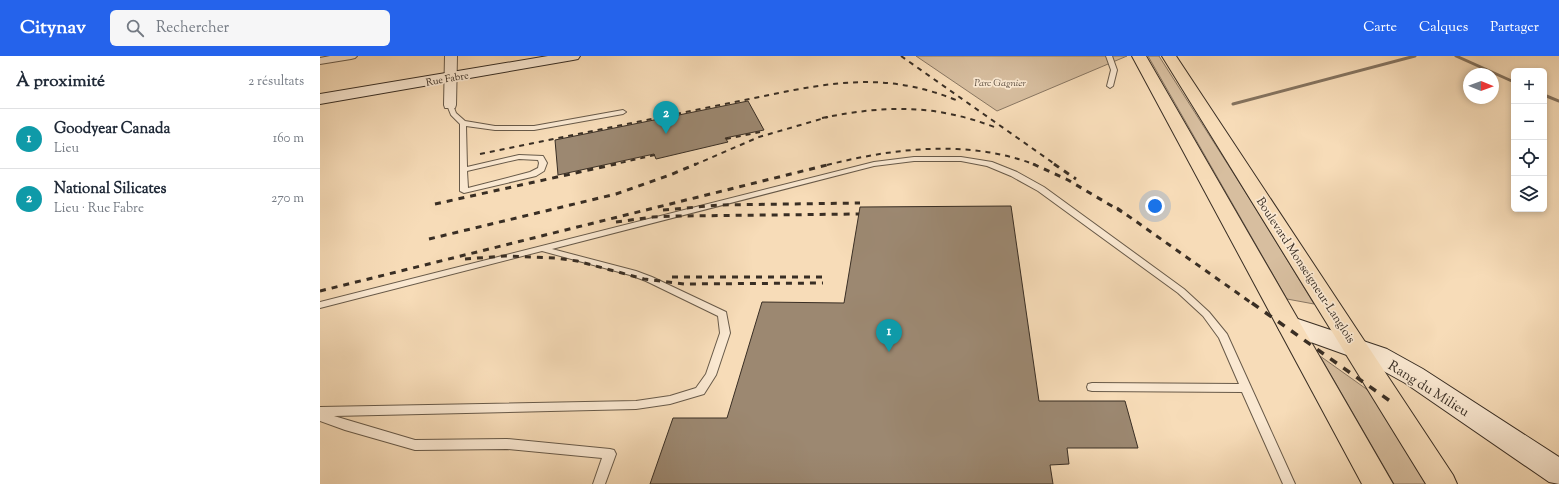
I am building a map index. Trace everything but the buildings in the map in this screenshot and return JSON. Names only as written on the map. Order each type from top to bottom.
[{"type":"highway","points":[[1139,56],[1378,484]]},
{"type":"highway","name":"Boulevard Monseigneur-Langlois","points":[[1169,56],[1442,484]]},
{"type":"street","points":[[320,61],[351,56]]},
{"type":"street","points":[[450,105],[452,56]]},
{"type":"street","name":"Rue Fabre","points":[[320,99],[573,56]]},
{"type":"street","name":"Rang du Milieu","points":[[1289,325],[1378,356],[1407,372],[1559,472]]},
{"type":"lane","points":[[1109,56],[1114,70],[1110,86]]},
{"type":"lane","points":[[450,105],[453,114],[463,123],[495,128],[534,128],[623,112]]},
{"type":"lane","points":[[463,123],[464,191],[534,174],[541,168],[543,163],[540,158],[519,157],[464,170]]},
{"type":"lane","points":[[320,305],[874,164],[914,158],[946,158],[976,161],[1014,174],[1037,186],[1196,303],[1223,337],[1289,484]]},
{"type":"lane","points":[[320,412],[636,405],[670,400],[700,391],[711,375],[725,333],[723,314],[644,277],[624,270],[541,248]]},
{"type":"lane","points":[[320,310],[353,296]]},
{"type":"lane","points":[[1092,387],[1246,388]]},
{"type":"lane","points":[[320,416],[345,425],[415,444],[507,444],[610,454],[599,484]]},
{"type":"green space","name":"Parc Gagnier","points":[[916,56],[1127,56],[997,111]]},
{"type":"green space","points":[[1148,56],[1159,56],[1258,212],[1314,304],[1287,299]]},
{"type":"green space","points":[[1320,356],[1372,393],[1427,484],[1394,484]]},
{"type":"waterway","points":[[1233,104],[1415,56]]},
{"type":"waterway","points":[[1456,56],[1511,81]]},
{"type":"waterway","points":[[1547,96],[1559,101]]},
{"type":"railway","points":[[901,56],[1056,165]]},
{"type":"railway","points":[[480,154],[816,86],[856,82],[876,82],[915,87],[956,100]]},
{"type":"railway","points":[[822,118],[868,111],[910,109],[952,114],[997,128]]},
{"type":"railway","points":[[694,165],[759,137],[828,117]]},
{"type":"railway","points":[[726,139],[760,132]]},
{"type":"railway","points":[[827,165],[879,154],[932,149],[958,149],[984,152],[1010,157],[1034,164]]},
{"type":"railway","points":[[611,165],[655,155]]},
{"type":"railway","points":[[435,204],[616,164]]},
{"type":"railway","points":[[429,239],[616,194],[696,164]]},
{"type":"railway","points":[[320,291],[831,164]]},
{"type":"railway","points":[[1034,164],[1068,180],[1122,212]]},
{"type":"railway","points":[[1054,164],[1076,179]]},
{"type":"railway","points":[[663,210],[720,205],[860,203]]},
{"type":"railway","points":[[1117,208],[1253,304]]},
{"type":"railway","points":[[616,222],[653,217],[678,216],[859,214]]},
{"type":"railway","points":[[465,259],[505,256],[556,258],[577,261],[644,279],[684,284],[823,283]]},
{"type":"railway","points":[[672,277],[825,277]]},
{"type":"railway","points":[[1252,303],[1390,401]]},
{"type":"place","name":"National Silicates","points":[[666,134]]},
{"type":"place","name":"Goodyear Canada","points":[[889,352]]}]
